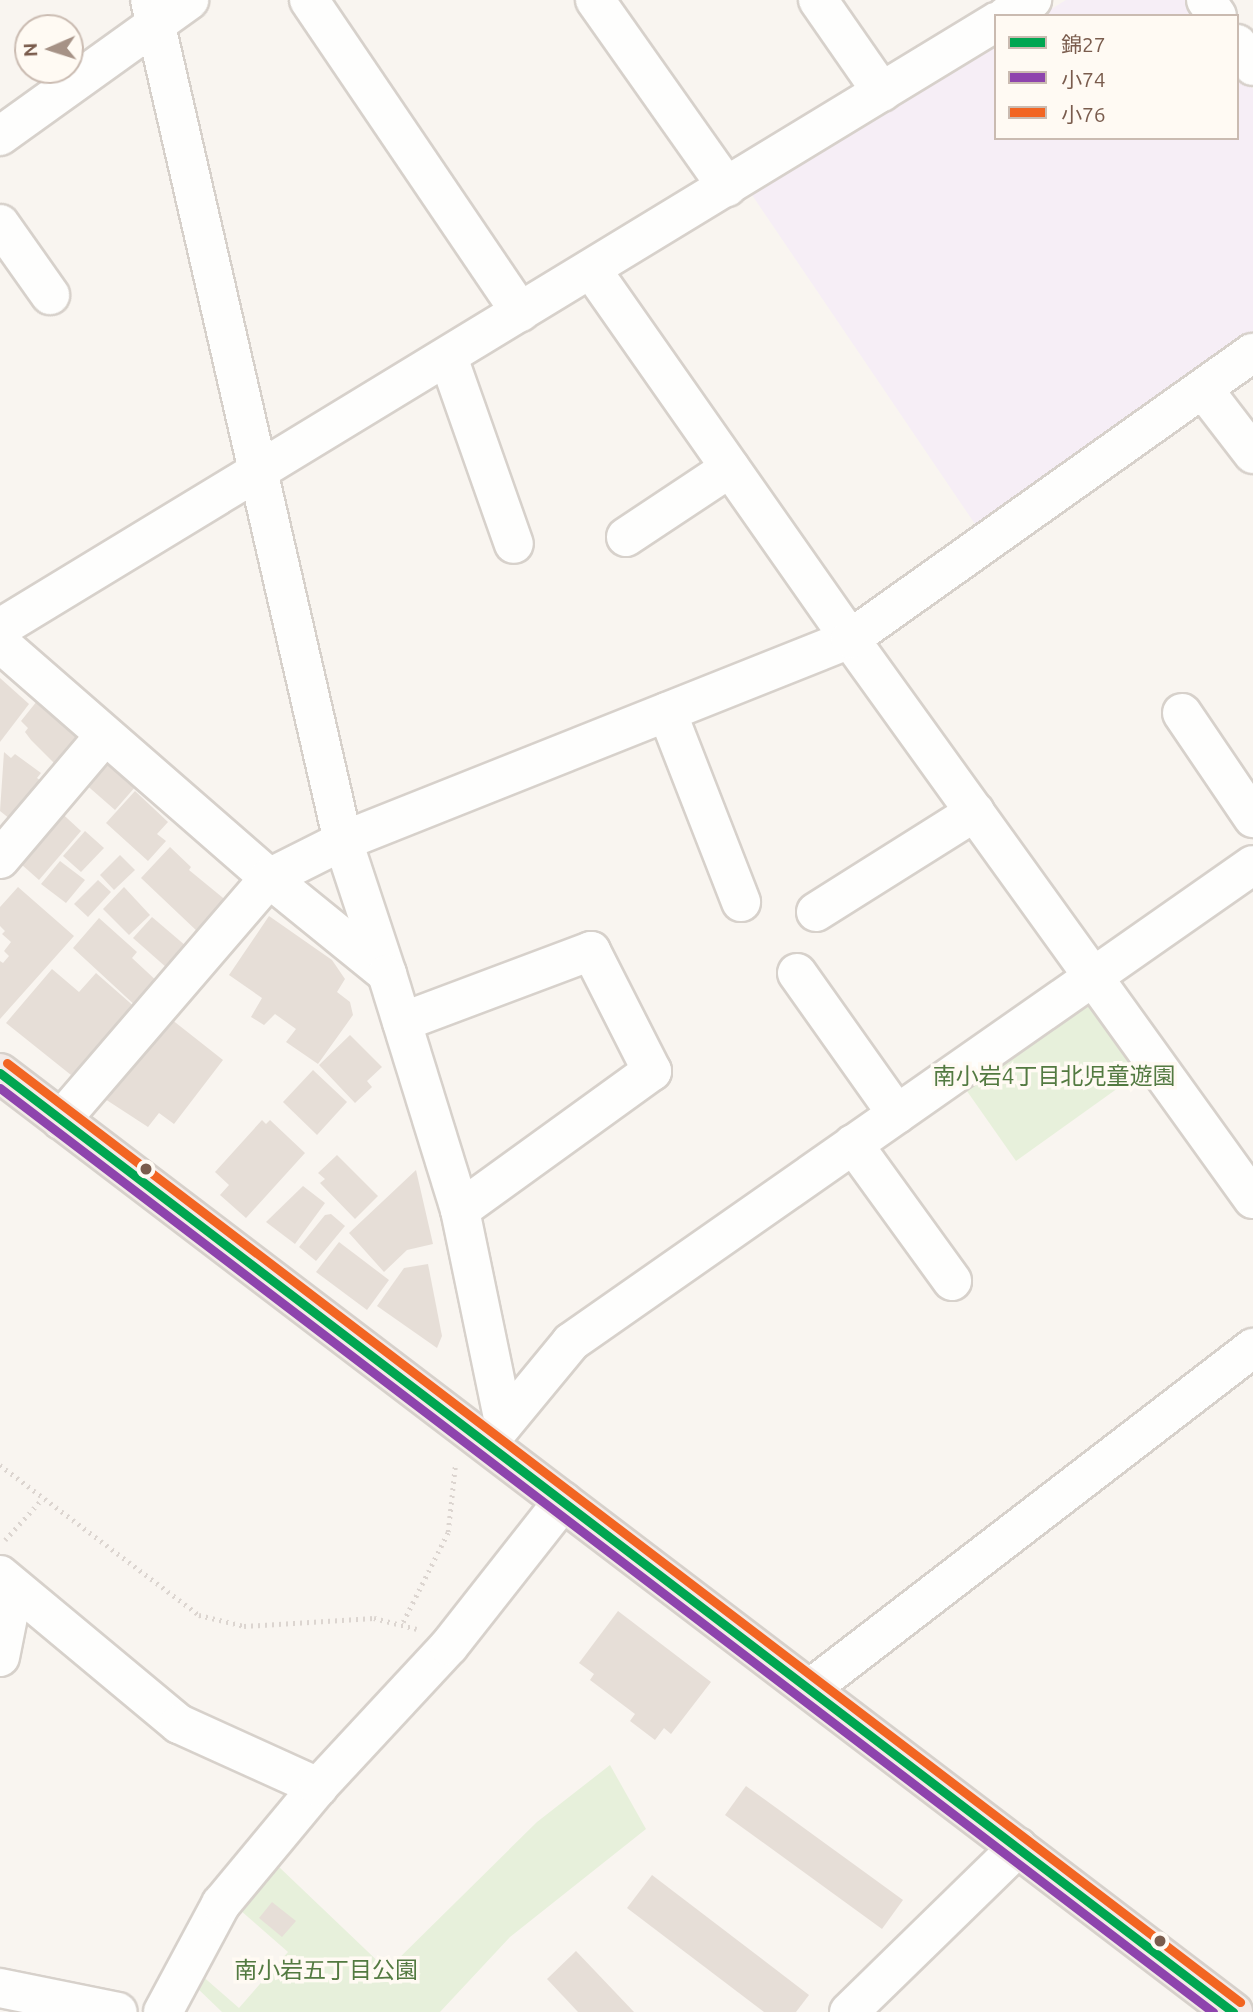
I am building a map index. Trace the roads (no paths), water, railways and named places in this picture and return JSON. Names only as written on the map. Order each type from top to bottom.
[{"type":"highway","points":[[0,1073],[1233,2012]]},
{"type":"street","points":[[0,136],[153,12],[189,0]]},
{"type":"street","points":[[310,0],[520,312]]},
{"type":"street","points":[[595,0],[727,187]]},
{"type":"street","points":[[818,0],[882,92]]},
{"type":"street","points":[[1009,14],[1032,0]]},
{"type":"street","points":[[153,12],[343,841],[460,1210],[483,1441]]},
{"type":"street","points":[[0,628],[259,473],[994,23]]},
{"type":"street","points":[[1239,47],[1253,66]]},
{"type":"street","points":[[0,224],[50,295]]},
{"type":"street","points":[[591,269],[849,639],[1095,976],[1253,1199]]},
{"type":"street","points":[[61,1120],[269,878],[343,841],[849,639],[1253,353]]},
{"type":"street","points":[[448,357],[514,544]]},
{"type":"street","points":[[1203,388],[1253,454]]},
{"type":"street","points":[[626,537],[730,468]]},
{"type":"street","points":[[0,643],[269,878],[387,974]]},
{"type":"street","points":[[667,712],[741,902]]},
{"type":"street","points":[[1182,713],[1253,818]]},
{"type":"street","points":[[0,859],[105,735]]},
{"type":"street","points":[[816,912],[975,812]]},
{"type":"street","points":[[483,1441],[571,1342],[1253,865]]},
{"type":"street","points":[[402,1022],[591,951],[652,1071],[460,1210]]},
{"type":"street","points":[[797,973],[897,1114]]},
{"type":"street","points":[[853,1144],[952,1281]]},
{"type":"street","points":[[811,1688],[1253,1348]]},
{"type":"street","points":[[163,2012],[221,1904],[318,1787],[449,1646],[563,1501]]},
{"type":"street","points":[[7,1581],[179,1724],[318,1787]]},
{"type":"street","points":[[0,1657],[7,1581]]},
{"type":"street","points":[[849,2012],[1018,1847]]},
{"type":"street","points":[[0,1988],[118,2012]]},
{"type":"park label","name":"南小岩4丁目北児童遊園","points":[[1054,1076]]},
{"type":"park label","name":"南小岩五丁目公園","points":[[326,1970]]}]
